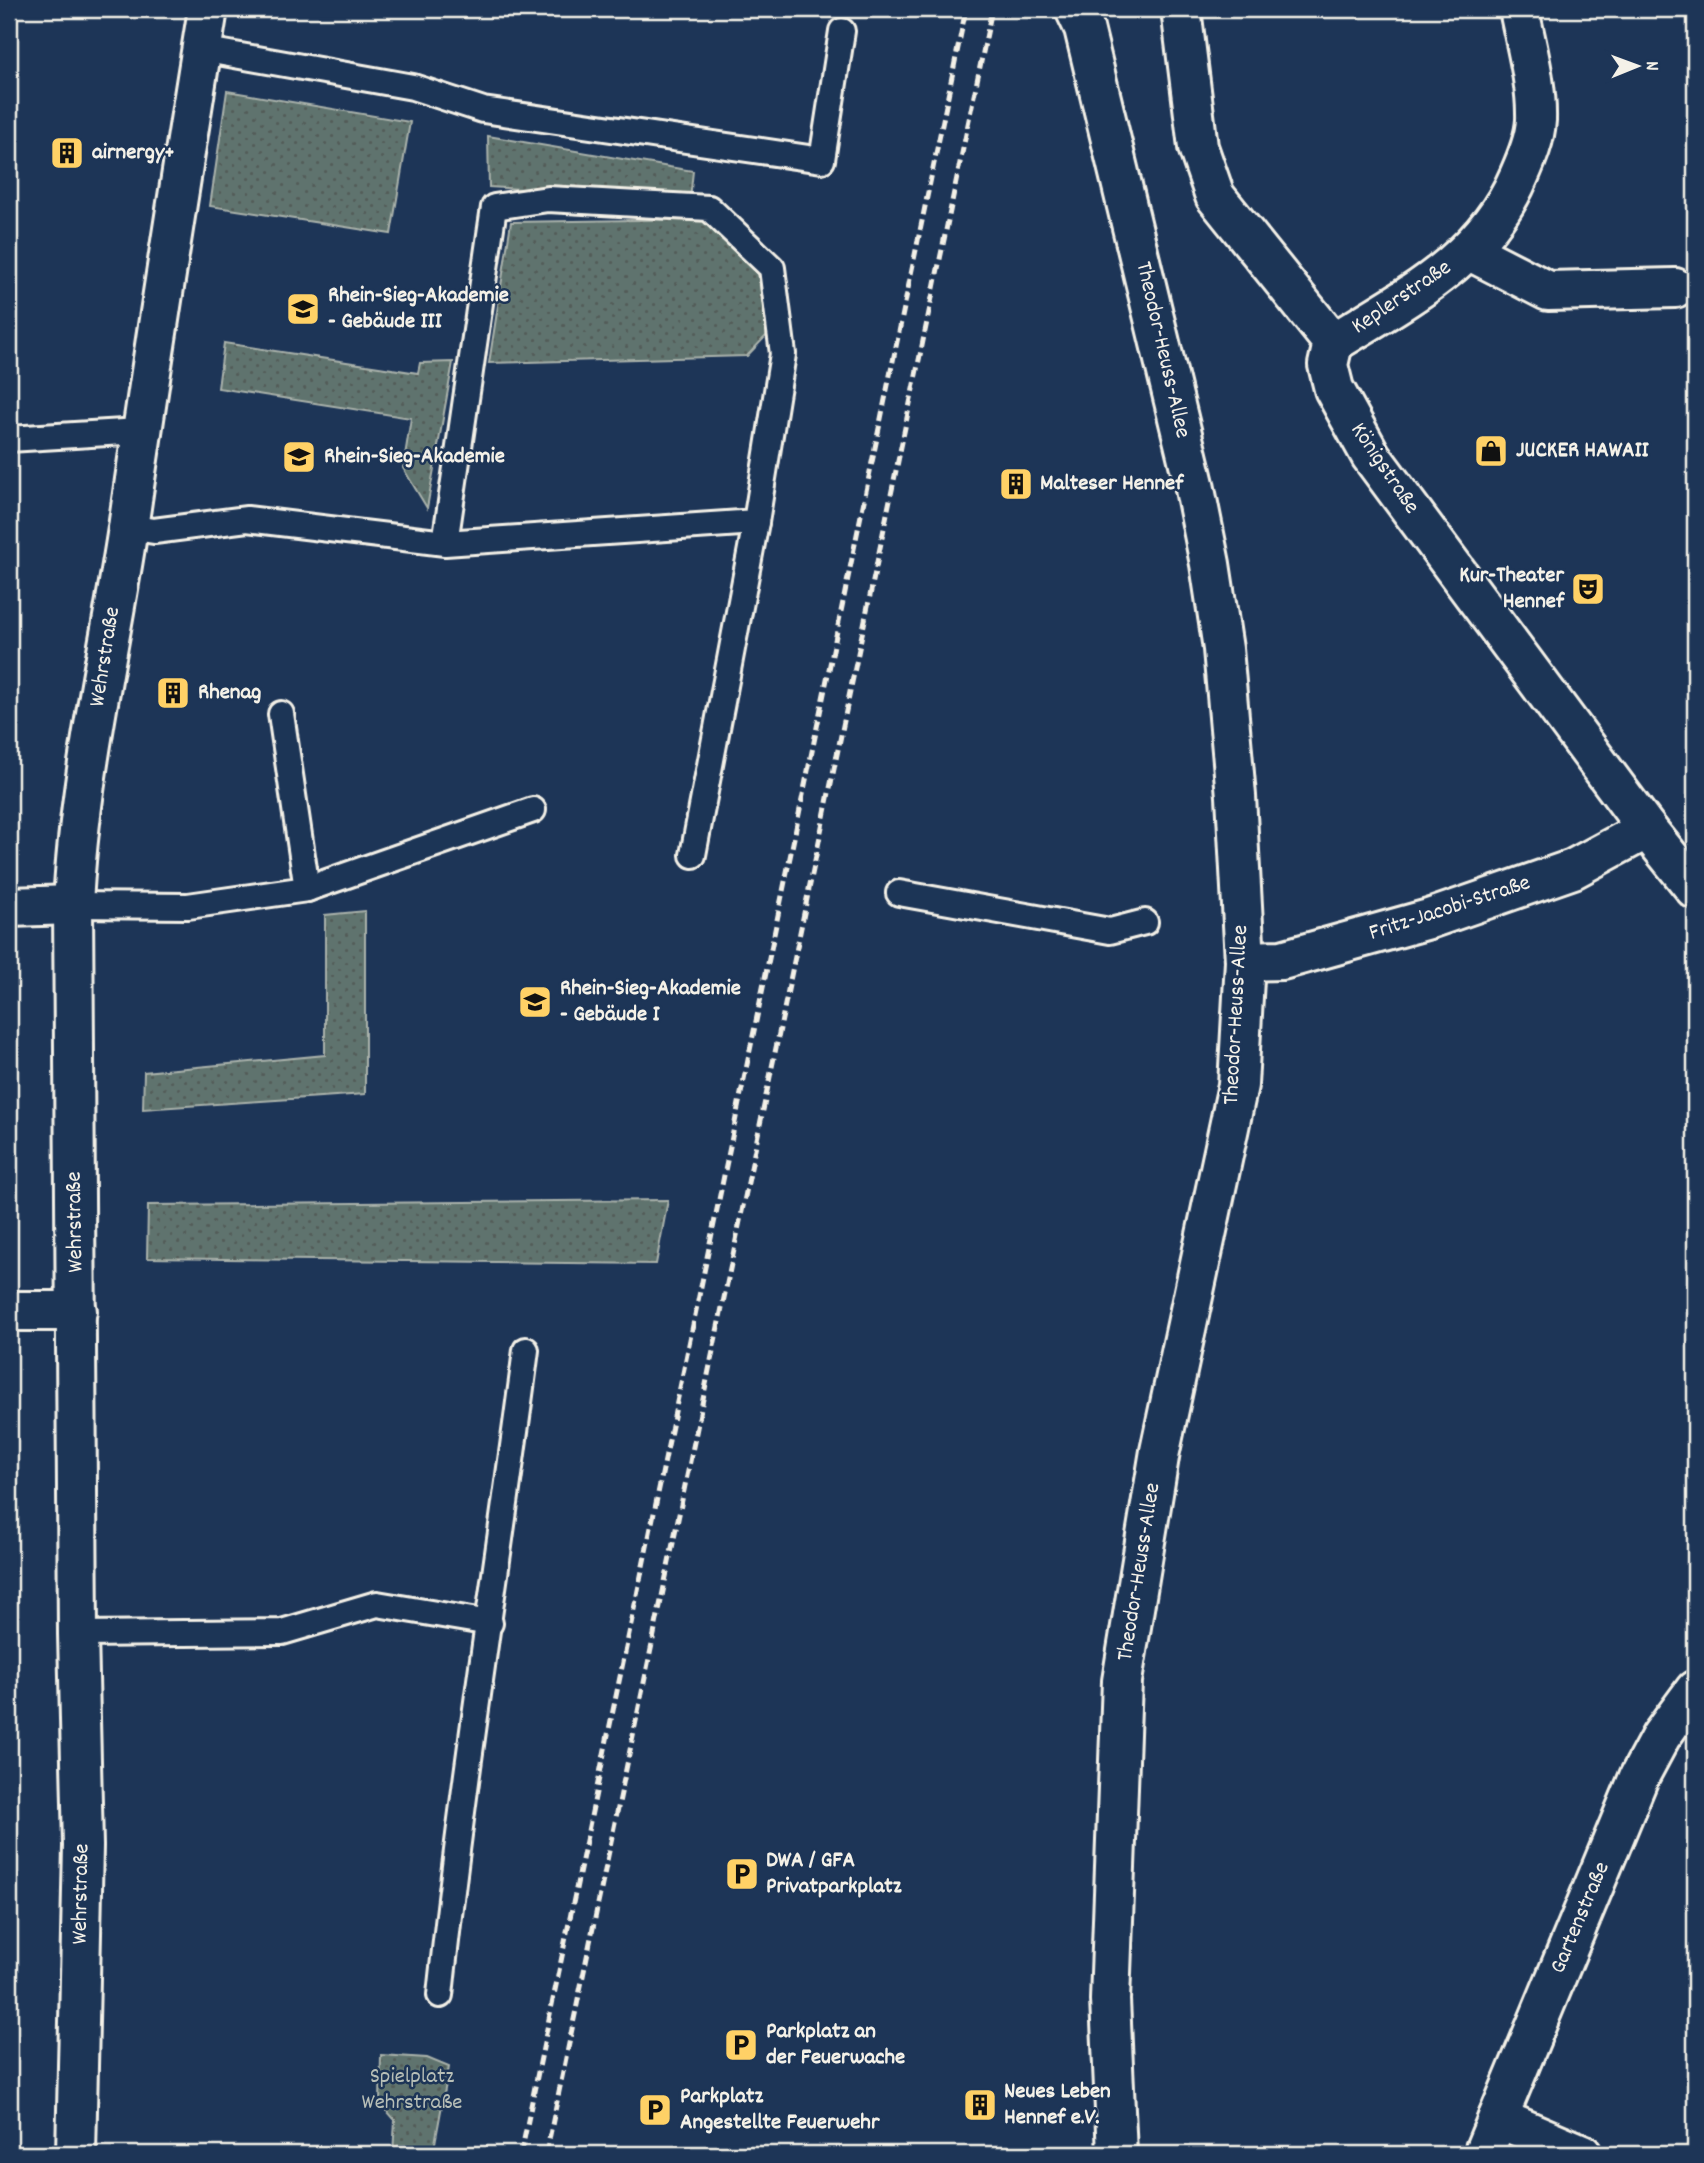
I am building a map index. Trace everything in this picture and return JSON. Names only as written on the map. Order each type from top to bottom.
[{"type":"street","name":"Wehrstraße","points":[[76,2154],[83,1846],[78,1634],[73,905],[76,840],[128,527],[140,431],[208,9]]},
{"type":"street","name":"Theodor-Heuss-Allee","points":[[1075,9],[1084,28],[1134,233],[1210,564],[1223,649],[1236,796],[1245,961],[1238,1085],[1160,1451],[1122,1681],[1116,1783],[1110,2000],[1117,2154]]},
{"type":"street","points":[[1181,9],[1198,146],[1215,196],[1333,343]]},
{"type":"street","name":"Keplerstraße","points":[[1333,343],[1440,276],[1470,251],[1510,197],[1530,152],[1536,121],[1534,87],[1520,9]]},
{"type":"street","name":"Keplerstraße","points":[[1470,251],[1548,291],[1675,288]]},
{"type":"street","name":"Königstraße","points":[[1333,343],[1328,365],[1335,389],[1371,456],[1647,829],[1694,884]]},
{"type":"street","name":"Fritz-Jacobi-Straße","points":[[1245,961],[1282,960],[1429,919],[1573,869],[1647,829]]},
{"type":"street","points":[[9,906],[73,905]]},
{"type":"street","points":[[9,1311],[77,1311]]},
{"type":"street","name":"Gartenstraße","points":[[1483,2154],[1640,1777],[1661,1736],[1695,1690]]},
{"type":"street","points":[[1498,2118],[1582,2154]]},
{"type":"lane","points":[[201,49],[413,87],[483,110],[822,160],[842,32]]},
{"type":"lane","points":[[445,543],[494,207],[548,199],[709,208],[772,268],[783,354],[756,522],[693,855]]},
{"type":"lane","points":[[9,439],[140,431]]},
{"type":"lane","points":[[128,527],[153,531],[247,519],[445,543],[756,522]]},
{"type":"lane","points":[[281,714],[307,889]]},
{"type":"lane","points":[[73,905],[188,906],[307,889],[533,810]]},
{"type":"lane","points":[[899,893],[1111,931],[1144,922]]},
{"type":"lane","points":[[439,1995],[454,1863],[491,1623],[526,1350]]},
{"type":"lane","points":[[78,1634],[282,1632],[377,1604],[491,1623]]},
{"type":"green space","points":[[227,91],[410,122],[391,234],[210,206]]},
{"type":"green space","points":[[488,136],[693,171],[690,199],[489,187]]},
{"type":"green space","points":[[701,219],[727,239],[758,274],[768,334],[747,356],[489,363],[511,222]]},
{"type":"green space","points":[[224,343],[418,373],[420,363],[453,362],[427,508],[403,468],[411,418],[218,388]]},
{"type":"green space","points":[[365,911],[365,1094],[143,1109],[144,1072],[325,1055],[325,915]]},
{"type":"green space","points":[[668,1200],[656,1264],[147,1258],[148,1205]]},
{"type":"green space","name":"Spielplatz Wehrstraße","points":[[381,2055],[427,2058],[449,2067],[433,2154],[393,2154],[395,2120],[380,2103]]},
{"type":"railway","points":[[521,2154],[966,9]]},
{"type":"railway","points":[[546,2154],[992,9]]},
{"type":"place","name":"airnergy+","points":[[67,153]]},
{"type":"place","name":"Rhein-Sieg-Akademie - Gebäude III","points":[[303,309]]},
{"type":"place","name":"JUCKER HAWAII","points":[[1491,451]]},
{"type":"place","name":"Rhein-Sieg-Akademie","points":[[299,457]]},
{"type":"place","name":"Malteser Hennef","points":[[1016,484]]},
{"type":"place","name":"Kur-Theater Hennef","points":[[1588,589]]},
{"type":"place","name":"Rhenag","points":[[173,693]]},
{"type":"place","name":"Rhein-Sieg-Akademie - Gebäude I","points":[[535,1002]]},
{"type":"place","name":"DWA / GFA Privatparkplatz","points":[[742,1874]]},
{"type":"place","name":"Parkplatz an der Feuerwache","points":[[741,2045]]},
{"type":"place","name":"Neues Leben Hennef e.V.","points":[[980,2105]]},
{"type":"place","name":"Parkplatz Angestellte Feuerwehr","points":[[655,2110]]}]
